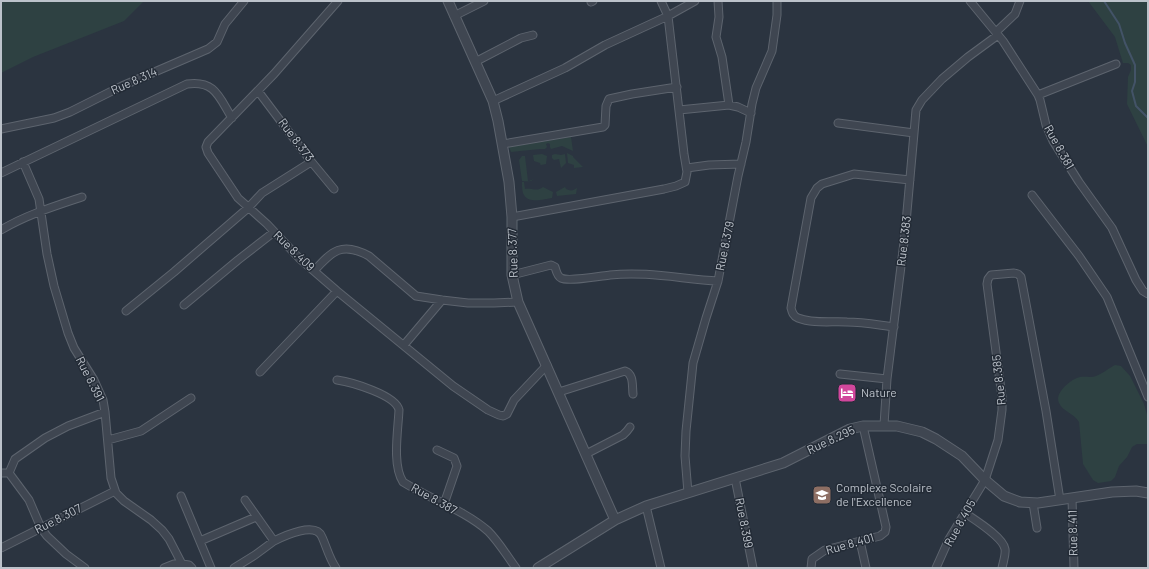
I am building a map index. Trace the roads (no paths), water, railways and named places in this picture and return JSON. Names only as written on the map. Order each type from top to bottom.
[{"type":"street","name":"Rue 8.314","points":[[1,129],[54,118],[70,112],[122,86],[208,49],[217,42],[225,24],[244,1]]},
{"type":"street","name":"Rue 8.409","points":[[338,1],[274,74],[208,142],[206,147],[208,153],[234,193],[314,271],[453,386],[488,410],[503,416],[507,414],[514,400],[547,365]]},
{"type":"street","name":"Rue 8.377","points":[[448,1],[493,101],[503,144],[509,182],[512,217],[512,275],[518,302],[615,520]]},
{"type":"street","points":[[454,16],[484,1]]},
{"type":"street","points":[[512,217],[676,186],[685,182],[687,177],[687,168],[684,154],[668,16],[661,1]]},
{"type":"street","points":[[493,101],[565,68],[605,45],[668,16],[695,1]]},
{"type":"street","points":[[718,1],[719,18],[716,36],[722,57],[729,105]]},
{"type":"street","name":"Rue 8.379","points":[[688,493],[685,456],[693,363],[718,281],[756,88],[772,51],[777,15],[777,1]]},
{"type":"street","name":"Rue 8.381","points":[[970,1],[997,33],[1038,95],[1046,125],[1053,141],[1079,182],[1112,228],[1136,280],[1143,291],[1148,294]]},
{"type":"street","name":"Rue 8.383","points":[[884,425],[887,379],[905,234],[916,110],[922,100],[942,79],[997,33],[1015,14],[1020,1]]},
{"type":"street","points":[[475,62],[521,38],[534,35]]},
{"type":"street","points":[[1038,95],[1116,64]]},
{"type":"street","points":[[1,173],[187,84],[198,82],[207,84],[214,89],[232,118]]},
{"type":"street","points":[[503,144],[603,127],[605,125],[606,103],[609,100],[632,94],[676,87]]},
{"type":"street","name":"Rue 8.373","points":[[258,91],[312,162],[334,188]]},
{"type":"street","points":[[679,110],[729,105],[738,107],[750,113]]},
{"type":"street","points":[[838,123],[914,133]]},
{"type":"street","name":"Rue 8.391","points":[[23,162],[37,193],[54,286],[68,333],[74,348],[103,400],[111,478],[115,491]]},
{"type":"street","points":[[126,310],[174,272],[248,208],[262,193],[312,162]]},
{"type":"street","points":[[687,168],[709,165],[742,164]]},
{"type":"street","points":[[894,326],[809,320],[798,318],[793,315],[791,308],[811,198],[816,188],[833,180],[854,174],[910,180]]},
{"type":"street","points":[[1032,195],[1079,256],[1107,297],[1148,397]]},
{"type":"street","points":[[1,230],[41,211],[82,197]]},
{"type":"street","points":[[184,305],[274,232]]},
{"type":"street","points":[[314,271],[329,254],[337,250],[347,249],[360,251],[369,256],[416,296],[442,300],[494,303],[518,302]]},
{"type":"street","points":[[512,275],[551,265],[555,267],[558,276],[564,278],[587,278],[639,274],[718,281]]},
{"type":"street","name":"Rue 8.385","points":[[985,480],[998,440],[1002,410],[1002,397],[988,297],[988,279],[991,275],[1014,272],[1021,277],[1046,411],[1060,500]]},
{"type":"street","points":[[260,372],[337,291]]},
{"type":"street","points":[[404,345],[442,300]]},
{"type":"street","points":[[559,392],[625,371],[629,372],[631,376],[633,394]]},
{"type":"street","points":[[840,374],[887,379]]},
{"type":"street","name":"Rue 8.387","points":[[337,380],[351,382],[369,388],[395,402],[398,406],[397,453],[399,476],[403,482],[444,504],[487,531],[495,538],[516,568]]},
{"type":"street","points":[[108,440],[141,431],[191,398]]},
{"type":"street","points":[[85,568],[56,545],[41,528],[29,500],[5,473],[14,459],[45,438],[68,426],[105,412]]},
{"type":"street","name":"Rue 8.295","points":[[538,568],[615,520],[646,506],[783,463],[850,429],[863,426],[897,426],[910,429],[936,439],[962,456],[985,480],[1004,496],[1013,500],[1033,503],[1112,492],[1136,491],[1148,493]]},
{"type":"street","name":"Rue 8.401","points":[[811,568],[812,559],[825,550],[880,536],[885,532],[886,527],[863,426]]},
{"type":"street","points":[[586,454],[623,435],[630,427]]},
{"type":"street","points":[[436,450],[454,458],[456,462],[444,504]]},
{"type":"street","name":"Rue 8.399","points":[[735,478],[753,568]]},
{"type":"street","name":"Rue 8.405","points":[[936,568],[949,540],[985,480]]},
{"type":"street","points":[[115,491],[124,501],[146,516],[162,530],[182,564]]},
{"type":"street","name":"Rue 8.307","points":[[1,548],[115,491]]},
{"type":"street","points":[[181,496],[211,568]]},
{"type":"street","name":"Rue 8.411","points":[[1072,498],[1074,568]]},
{"type":"street","points":[[246,500],[256,517],[274,541]]},
{"type":"street","points":[[1033,503],[1037,528]]},
{"type":"street","points":[[646,506],[661,568]]},
{"type":"street","points":[[965,512],[998,538],[1003,544],[1005,550],[1002,568]]},
{"type":"street","points":[[200,541],[256,517]]},
{"type":"street","points":[[234,568],[274,541],[291,534],[315,529],[322,535],[330,557],[336,568]]},
{"type":"street","points":[[860,541],[866,568]]},
{"type":"street","points":[[164,568],[174,564],[189,565],[192,568]]},
{"type":"waterway","points":[[1104,1],[1119,24],[1125,43],[1135,65],[1135,82],[1132,91],[1136,106],[1148,118]]},
{"type":"place","name":"Nature","points":[[847,393]]},
{"type":"place","name":"Complexe Scolaire de l'Excellence","points":[[822,495]]}]
